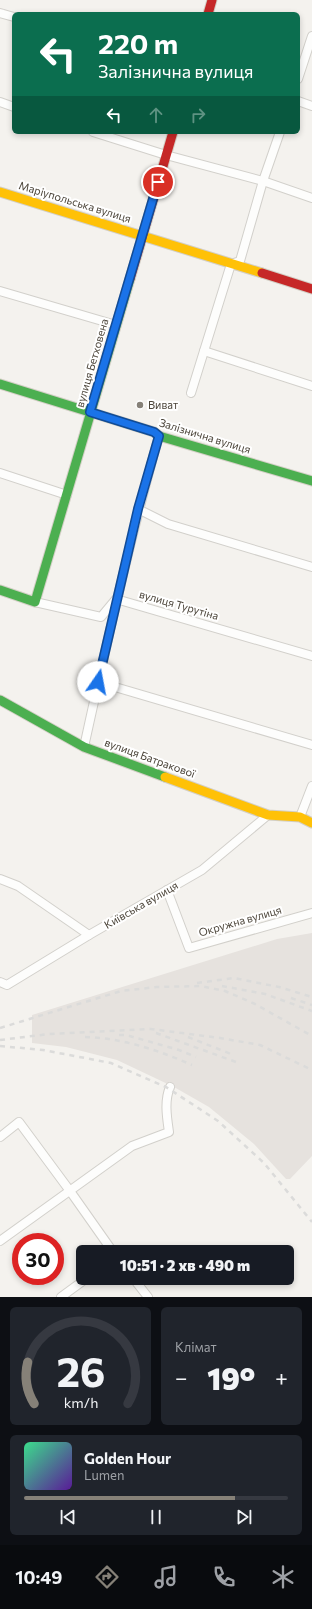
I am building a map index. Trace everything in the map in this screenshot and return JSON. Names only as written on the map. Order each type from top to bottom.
[{"type":"street","points":[[209,12],[212,0]]},
{"type":"street","points":[[0,13],[12,16]]},
{"type":"street","points":[[300,73],[312,36]]},
{"type":"street","points":[[0,102],[12,106]]},
{"type":"street","points":[[300,102],[312,106]]},
{"type":"street","points":[[99,134],[166,155],[263,181],[312,198]]},
{"type":"street","name":"вулиця Бетховена","points":[[35,602],[172,134]]},
{"type":"street","points":[[232,264],[240,261],[263,181],[279,134]]},
{"type":"street","name":"Маріупольська вулиця","points":[[0,192],[232,264]]},
{"type":"street","points":[[232,264],[312,290]]},
{"type":"street","points":[[191,393],[232,264]]},
{"type":"street","points":[[0,291],[116,325]]},
{"type":"street","points":[[204,351],[312,386]]},
{"type":"street","name":"Залізнична вулиця","points":[[0,384],[154,432],[159,436],[312,481]]},
{"type":"street","points":[[84,747],[116,599],[138,509],[159,436]]},
{"type":"street","points":[[0,473],[67,495]]},
{"type":"street","points":[[138,509],[168,524],[312,568]]},
{"type":"street","points":[[0,590],[35,602],[101,617],[116,599]]},
{"type":"street","name":"вулиця Турутіна","points":[[116,599],[312,656]]},
{"type":"street","points":[[98,682],[312,745]]},
{"type":"street","name":"вулиця Батракової","points":[[0,700],[84,747],[268,815],[300,816]]},
{"type":"street","points":[[312,786],[300,816],[312,823]]},
{"type":"street","name":"Київська вулиця","points":[[4,984],[202,870],[268,815]]},
{"type":"street","points":[[0,879],[18,886],[89,935]]},
{"type":"street","name":"Окружна вулиця","points":[[167,890],[189,948],[312,913]]},
{"type":"street","points":[[0,1241],[132,1146],[169,1132],[167,1113],[170,1087]]},
{"type":"street","points":[[0,1137],[19,1122],[108,1245]]},
{"type":"street","points":[[61,1297],[77,1285]]},
{"type":"street","points":[[139,1285],[148,1297]]},
{"type":"shaded area","points":[[312,933],[312,1156],[290,1179],[286,1179],[254,1144],[209,1107],[174,1087],[117,1060],[66,1047],[32,1043],[32,1015],[277,939]]},
{"type":"railway","points":[[197,983],[234,978],[279,987],[312,997]]},
{"type":"railway","points":[[0,1028],[121,991],[157,987],[201,986],[225,991],[255,1004],[312,1036]]},
{"type":"railway","points":[[222,986],[265,994],[312,1011]]},
{"type":"railway","points":[[291,998],[312,1005]]},
{"type":"railway","points":[[0,1040],[49,1034],[151,1029],[260,1045],[312,1070]]},
{"type":"railway","points":[[156,1033],[236,1062]]},
{"type":"railway","points":[[119,1035],[126,1035],[179,1050],[196,1057]]},
{"type":"railway","points":[[85,1037],[126,1042],[166,1054],[192,1065]]},
{"type":"railway","points":[[188,1037],[231,1054]]},
{"type":"railway","points":[[0,1046],[43,1050],[111,1063],[166,1087],[218,1121],[264,1163],[312,1222]]},
{"type":"traffic: fast","points":[[0,590],[35,602],[130,279]]},
{"type":"traffic: fast","points":[[0,384],[154,432],[159,436],[312,481]]},
{"type":"traffic: fast","points":[[0,700],[84,747],[165,777]]},
{"type":"traffic: slow","points":[[0,192],[262,273]]},
{"type":"traffic: slow","points":[[165,777],[268,815],[300,817],[312,823]]},
{"type":"traffic: jam","points":[[209,12],[212,0]]},
{"type":"traffic: jam","points":[[130,279],[172,134]]},
{"type":"traffic: jam","points":[[262,273],[312,289]]},
{"type":"place","name":"Виват","points":[[140,405]]},
{"type":"route","points":[[98,682],[138,509],[159,436],[154,432],[90,412],[158,182]]}]
